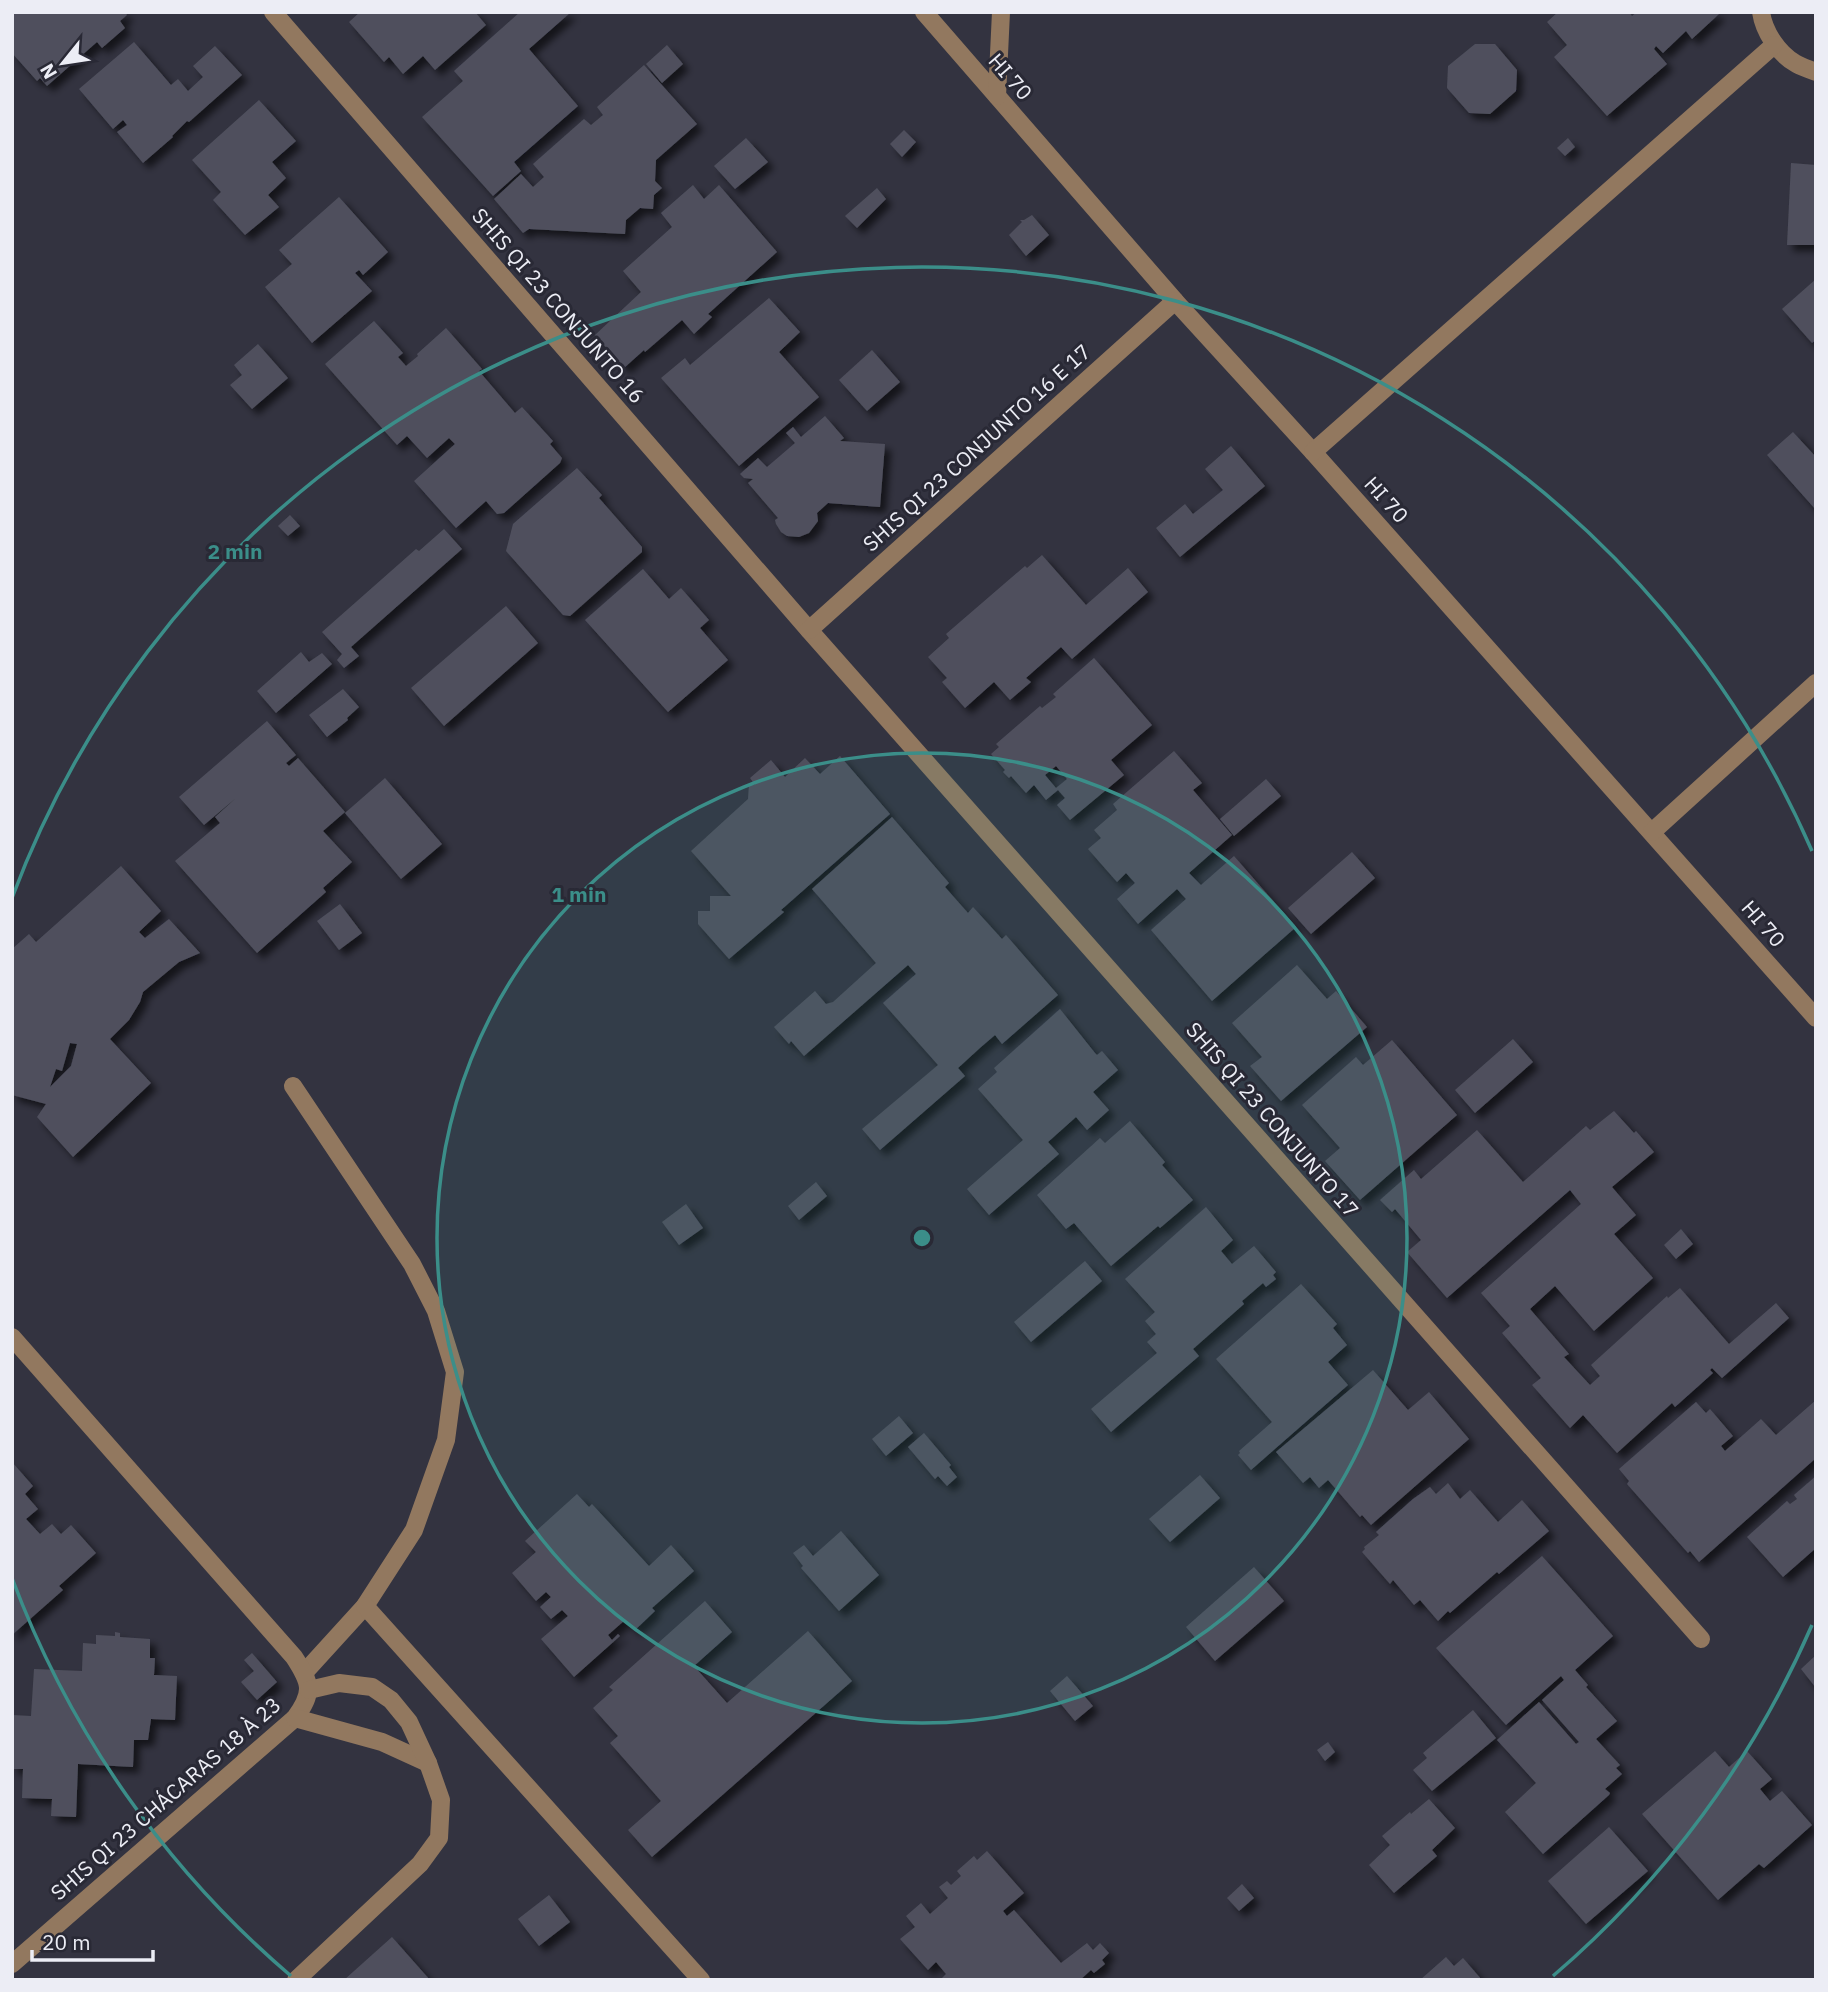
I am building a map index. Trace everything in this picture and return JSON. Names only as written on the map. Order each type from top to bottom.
[{"type":"street","name":"SHIS QI 23 CONJUNTO 16","points":[[273,12],[809,630]]},
{"type":"street","name":"HI 70","points":[[924,12],[1175,301],[1313,452],[1816,1018]]},
{"type":"street","points":[[997,96],[1001,12]]},
{"type":"street","points":[[1761,12],[1762,21],[1774,45],[1794,63],[1816,72]]},
{"type":"street","points":[[1313,452],[1774,45]]},
{"type":"street","name":"SHIS QI 23 CONJUNTO 16 E 17","points":[[809,630],[1175,301]]},
{"type":"street","name":"SHIS QI 23 CONJUNTO 17","points":[[809,630],[1701,1639]]},
{"type":"street","points":[[1652,832],[1816,683]]},
{"type":"street","name":"SHIS QI 23 CHÁCARAS 18 À 23","points":[[12,1964],[295,1718],[306,1704],[306,1681],[365,1606],[414,1530],[446,1440],[455,1372],[436,1311],[412,1264],[293,1086]]},
{"type":"street","points":[[12,1337],[294,1657],[306,1681],[372,1687],[391,1700],[409,1722],[428,1763],[441,1800],[439,1838],[420,1864],[296,1980]]},
{"type":"street","points":[[365,1606],[701,1980]]},
{"type":"street","points":[[295,1718],[382,1742],[428,1763]]},
{"type":"building","points":[[12,12],[125,12],[127,15],[120,21],[125,28],[102,48],[97,42],[47,86],[40,78],[37,81],[12,53]]},
{"type":"building","points":[[360,12],[475,12],[486,25],[435,70],[423,56],[403,74],[389,57],[384,62],[349,22]]},
{"type":"building","points":[[520,12],[571,12],[529,49],[578,106],[514,162],[521,171],[493,196],[422,117],[463,81],[454,71]]},
{"type":"building","points":[[1558,12],[1629,12],[1632,16],[1637,12],[1719,14],[1692,39],[1686,31],[1663,53],[1656,46],[1654,49],[1667,64],[1607,116],[1554,57],[1567,45],[1547,22]]},
{"type":"building","points":[[134,42],[171,85],[178,79],[188,91],[203,77],[193,66],[215,46],[242,75],[187,121],[143,163],[117,132],[127,125],[123,120],[113,129],[79,89]]},
{"type":"building","points":[[1475,44],[1495,44],[1517,70],[1516,91],[1490,114],[1469,113],[1447,88],[1448,66]]},
{"type":"building","points":[[667,45],[683,64],[662,83],[646,64]]},
{"type":"building","points":[[644,65],[697,124],[656,160],[655,181],[662,188],[654,195],[653,209],[640,208],[626,220],[625,234],[529,229],[523,233],[494,199],[521,174],[533,187],[544,177],[533,164],[584,119],[591,125],[603,115],[597,107]]},
{"type":"building","points":[[259,100],[296,141],[272,162],[286,178],[268,195],[279,207],[245,235],[213,200],[221,192],[192,160]]},
{"type":"building","points":[[904,130],[916,142],[902,157],[890,144]]},
{"type":"building","points":[[746,138],[768,162],[735,189],[714,166]]},
{"type":"building","points":[[1568,138],[1575,147],[1565,156],[1557,148]]},
{"type":"building","points":[[1791,163],[1816,165],[1816,245],[1787,245]]},
{"type":"building","points":[[693,185],[704,199],[719,185],[777,252],[708,314],[712,317],[694,334],[682,320],[624,368],[595,335],[641,292],[623,271],[672,227],[661,213]]},
{"type":"building","points":[[877,188],[886,199],[857,228],[845,216]]},
{"type":"building","points":[[339,197],[388,252],[363,275],[359,270],[355,273],[372,291],[312,343],[265,287],[292,264],[279,250]]},
{"type":"building","points":[[1032,215],[1049,235],[1026,256],[1009,235],[1022,222],[1020,220]]},
{"type":"building","points":[[1816,279],[1816,340],[1812,343],[1782,309]]},
{"type":"building","points":[[769,298],[800,332],[779,352],[819,397],[739,466],[661,378],[685,358],[690,365]]},
{"type":"building","points":[[374,321],[403,353],[398,357],[406,366],[446,328],[482,369],[479,371],[515,413],[522,407],[553,441],[550,444],[562,458],[560,463],[504,513],[497,514],[486,501],[456,528],[414,481],[455,444],[449,438],[427,458],[407,436],[397,445],[325,364]]},
{"type":"building","points":[[258,344],[288,378],[252,409],[230,385],[242,375],[234,365]]},
{"type":"building","points":[[872,350],[900,382],[867,411],[839,380]]},
{"type":"building","points":[[825,416],[844,438],[840,441],[885,444],[880,507],[828,503],[817,513],[818,521],[809,533],[799,537],[787,536],[776,524],[775,520],[778,518],[748,483],[753,479],[744,478],[740,474],[758,458],[767,467],[795,443],[786,433],[793,427],[801,437]]},
{"type":"building","points":[[1793,432],[1816,457],[1816,510],[1767,455]]},
{"type":"building","points":[[1231,446],[1265,486],[1180,557],[1156,528],[1185,504],[1193,514],[1223,490],[1205,469]]},
{"type":"building","points":[[577,468],[602,495],[599,498],[642,547],[642,552],[570,616],[563,615],[506,551],[513,524]]},
{"type":"building","points":[[290,515],[300,526],[288,536],[278,526]]},
{"type":"building","points":[[444,529],[462,549],[351,647],[359,656],[344,668],[337,660],[342,654],[322,632],[416,549],[419,551]]},
{"type":"building","points":[[1042,555],[1086,605],[1128,568],[1148,592],[1072,659],[1061,647],[1026,678],[1031,682],[1010,700],[994,682],[965,708],[942,682],[947,678],[928,657],[949,638],[946,634],[1025,566],[1027,568]]},
{"type":"building","points":[[643,569],[669,599],[681,588],[709,620],[700,628],[728,660],[668,712],[585,620]]},
{"type":"building","points":[[506,606],[538,643],[444,726],[411,688]]},
{"type":"building","points":[[301,652],[309,662],[322,653],[332,664],[276,713],[257,691]]},
{"type":"building","points":[[1094,658],[1152,725],[1111,760],[1124,775],[1070,820],[1057,805],[1065,798],[1058,790],[1046,800],[1034,785],[1026,793],[1011,776],[1009,778],[1003,772],[1005,770],[991,754],[999,747],[996,744],[1040,706],[1042,708],[1056,697],[1053,694]],"holes":[[[1056,766],[1067,779],[1056,788],[1045,775]]]},
{"type":"building","points":[[343,689],[359,707],[327,737],[309,715]]},
{"type":"building","points":[[267,721],[296,755],[286,763],[289,766],[298,758],[345,812],[323,831],[352,862],[323,888],[326,892],[257,953],[175,861],[220,823],[215,817],[236,798],[204,825],[179,797]]},
{"type":"building","points":[[1174,751],[1202,783],[1193,790],[1232,835],[1189,873],[1201,885],[1234,856],[1296,927],[1212,1001],[1151,930],[1186,899],[1177,889],[1138,924],[1117,899],[1135,883],[1126,873],[1117,882],[1088,849],[1101,838],[1094,830],[1117,810],[1113,804]]},
{"type":"building","points":[[840,756],[890,814],[729,959],[698,924],[698,911],[710,911],[710,896],[731,896],[691,851],[748,799],[749,784],[755,785],[750,778],[771,760],[785,777],[805,758],[820,774]]},
{"type":"building","points":[[385,778],[442,844],[401,879],[345,813]]},
{"type":"building","points":[[1266,779],[1281,796],[1234,836],[1220,819]]},
{"type":"building","points":[[892,817],[949,883],[945,887],[968,913],[973,907],[1002,939],[1006,935],[1058,995],[1002,1044],[995,1035],[981,1047],[958,1068],[965,1076],[880,1150],[862,1129],[938,1065],[883,1003],[916,974],[908,965],[804,1056],[774,1027],[815,991],[826,1004],[833,1002],[876,963],[812,889]]},
{"type":"building","points":[[1352,852],[1375,878],[1311,934],[1288,908]]},
{"type":"building","points":[[121,866],[161,911],[139,932],[145,938],[169,919],[200,953],[179,962],[143,992],[129,1020],[110,1039],[151,1083],[73,1157],[37,1117],[46,1104],[12,1095],[12,949],[29,934],[36,942]],"holes":[[[70,1043],[77,1044],[71,1066],[50,1087],[56,1069],[62,1071]]]},
{"type":"building","points":[[340,904],[362,933],[339,950],[317,921]]},
{"type":"building","points":[[1297,965],[1327,999],[1336,991],[1367,1027],[1281,1101],[1250,1066],[1262,1057],[1232,1023]]},
{"type":"building","points":[[1060,1009],[1095,1053],[1097,1055],[1102,1051],[1118,1070],[1093,1092],[1109,1110],[1087,1130],[1076,1117],[1048,1142],[1059,1154],[989,1215],[967,1189],[1023,1140],[978,1089],[997,1072],[994,1068]]},
{"type":"building","points":[[1513,1039],[1533,1062],[1475,1113],[1455,1090]]},
{"type":"building","points":[[1392,1040],[1457,1115],[1360,1200],[1325,1161],[1340,1148],[1302,1105],[1356,1057],[1363,1065]]},
{"type":"building","points":[[1614,1111],[1654,1152],[1612,1187],[1636,1215],[1614,1234],[1653,1278],[1594,1331],[1555,1286],[1530,1309],[1569,1354],[1564,1357],[1590,1385],[1600,1376],[1591,1365],[1667,1296],[1668,1298],[1680,1288],[1729,1344],[1776,1303],[1789,1318],[1722,1378],[1712,1368],[1710,1370],[1713,1373],[1675,1407],[1672,1403],[1617,1453],[1583,1415],[1570,1428],[1532,1385],[1541,1378],[1502,1333],[1510,1326],[1481,1293],[1581,1204],[1570,1190],[1447,1298],[1407,1252],[1421,1240],[1395,1209],[1392,1212],[1380,1200],[1414,1170],[1421,1179],[1477,1130],[1523,1182],[1586,1126],[1590,1130]]},
{"type":"building","points":[[1130,1121],[1165,1162],[1162,1165],[1193,1200],[1111,1266],[1074,1223],[1066,1229],[1037,1195],[1100,1138],[1105,1143]]},
{"type":"building","points":[[816,1182],[827,1196],[799,1220],[788,1206]]},
{"type":"building","points":[[686,1204],[703,1228],[679,1245],[662,1222]]},
{"type":"building","points":[[1206,1207],[1233,1240],[1221,1251],[1232,1264],[1254,1246],[1276,1272],[1273,1275],[1276,1279],[1266,1287],[1263,1283],[1242,1301],[1244,1304],[1193,1349],[1199,1356],[1111,1432],[1091,1409],[1157,1353],[1147,1342],[1156,1334],[1145,1321],[1155,1312],[1125,1279]]},
{"type":"building","points":[[1681,1229],[1693,1244],[1676,1259],[1664,1245]]},
{"type":"building","points":[[1085,1261],[1102,1281],[1031,1342],[1014,1322]]},
{"type":"building","points":[[1301,1284],[1337,1324],[1333,1328],[1347,1345],[1328,1362],[1348,1385],[1251,1470],[1238,1455],[1239,1451],[1272,1422],[1216,1359]]},
{"type":"building","points":[[1373,1370],[1408,1410],[1429,1392],[1469,1439],[1371,1525],[1362,1515],[1360,1517],[1328,1480],[1319,1488],[1310,1477],[1303,1483],[1276,1452]]},
{"type":"building","points":[[1816,1400],[1816,1458],[1699,1562],[1627,1484],[1629,1481],[1619,1469],[1696,1402],[1706,1413],[1710,1409],[1733,1436],[1721,1446],[1725,1451],[1761,1419],[1776,1435]]},
{"type":"building","points":[[899,1416],[913,1433],[886,1456],[872,1439]]},
{"type":"building","points":[[924,1433],[951,1465],[949,1467],[957,1477],[947,1486],[938,1476],[935,1479],[908,1447]]},
{"type":"building","points":[[12,1462],[33,1486],[25,1494],[38,1509],[26,1519],[40,1534],[52,1524],[61,1534],[71,1525],[96,1553],[59,1586],[63,1590],[12,1635]]},
{"type":"building","points":[[1200,1475],[1220,1498],[1170,1542],[1149,1519]]},
{"type":"building","points":[[1816,1476],[1816,1548],[1783,1577],[1747,1537],[1787,1501],[1790,1504],[1797,1499],[1794,1495]]},
{"type":"building","points":[[1448,1483],[1460,1499],[1470,1490],[1498,1522],[1522,1500],[1549,1531],[1438,1621],[1420,1600],[1414,1605],[1393,1580],[1390,1584],[1362,1552],[1364,1547],[1379,1535],[1376,1532],[1413,1499],[1430,1487],[1436,1494]]},
{"type":"building","points":[[577,1494],[589,1507],[592,1504],[649,1566],[671,1545],[694,1571],[652,1608],[655,1611],[635,1630],[625,1620],[608,1635],[612,1640],[618,1634],[620,1636],[574,1677],[541,1639],[568,1616],[562,1610],[551,1619],[540,1607],[551,1597],[546,1592],[536,1601],[512,1573],[536,1552],[525,1541]]},
{"type":"building","points":[[841,1531],[879,1575],[839,1611],[801,1568],[803,1566],[793,1553],[804,1545],[813,1556]]},
{"type":"building","points":[[1542,1556],[1613,1636],[1575,1670],[1588,1685],[1586,1687],[1617,1721],[1596,1739],[1620,1765],[1616,1768],[1622,1774],[1605,1789],[1609,1795],[1543,1854],[1505,1812],[1536,1783],[1497,1740],[1539,1702],[1576,1744],[1579,1742],[1542,1700],[1564,1680],[1561,1676],[1506,1725],[1436,1648]]},
{"type":"building","points":[[1254,1567],[1284,1601],[1215,1661],[1186,1627]]},
{"type":"building","points":[[705,1601],[732,1632],[694,1666],[727,1703],[808,1631],[852,1681],[652,1857],[628,1830],[661,1801],[610,1743],[618,1736],[593,1708],[613,1690],[609,1687]]},
{"type":"building","points":[[115,1632],[120,1633],[120,1637],[150,1639],[150,1658],[155,1658],[154,1675],[177,1676],[175,1720],[151,1719],[148,1740],[134,1740],[133,1767],[78,1764],[76,1817],[51,1816],[52,1799],[22,1798],[23,1769],[12,1769],[12,1715],[31,1716],[34,1669],[82,1671],[83,1643],[96,1644],[96,1635],[115,1636]]},
{"type":"building","points":[[252,1653],[277,1682],[257,1700],[241,1682],[254,1671],[244,1660]]},
{"type":"building","points":[[1816,1655],[1816,1688],[1801,1669]]},
{"type":"building","points":[[1067,1676],[1093,1706],[1075,1721],[1050,1691]]},
{"type":"building","points":[[1473,1710],[1496,1738],[1432,1791],[1413,1770],[1427,1758],[1423,1753]]},
{"type":"building","points":[[1328,1742],[1335,1752],[1325,1761],[1317,1750]]},
{"type":"building","points":[[1715,1751],[1729,1767],[1747,1751],[1772,1779],[1760,1789],[1770,1801],[1782,1791],[1812,1825],[1764,1868],[1759,1864],[1718,1900],[1642,1814]]},
{"type":"building","points":[[1429,1799],[1455,1828],[1432,1850],[1437,1856],[1394,1893],[1369,1865],[1390,1845],[1382,1836]]},
{"type":"building","points":[[1609,1827],[1648,1871],[1586,1924],[1548,1881]]},
{"type":"building","points":[[987,1851],[1024,1893],[1003,1911],[1007,1916],[1014,1910],[1061,1963],[1087,1943],[1093,1950],[1100,1943],[1109,1953],[1102,1960],[1105,1964],[1094,1973],[1091,1970],[1080,1980],[940,1980],[946,1974],[936,1962],[928,1970],[900,1939],[915,1927],[906,1916],[921,1903],[930,1914],[948,1898],[939,1887],[947,1881],[951,1885],[961,1876],[957,1871],[974,1856],[977,1860]]},
{"type":"building","points":[[1242,1884],[1254,1898],[1239,1911],[1227,1898]]},
{"type":"building","points":[[549,1895],[570,1922],[539,1946],[518,1919]]},
{"type":"building","points":[[392,1937],[430,1980],[344,1980]]},
{"type":"building","points":[[1446,1957],[1454,1966],[1463,1958],[1482,1980],[1420,1980]]}]
